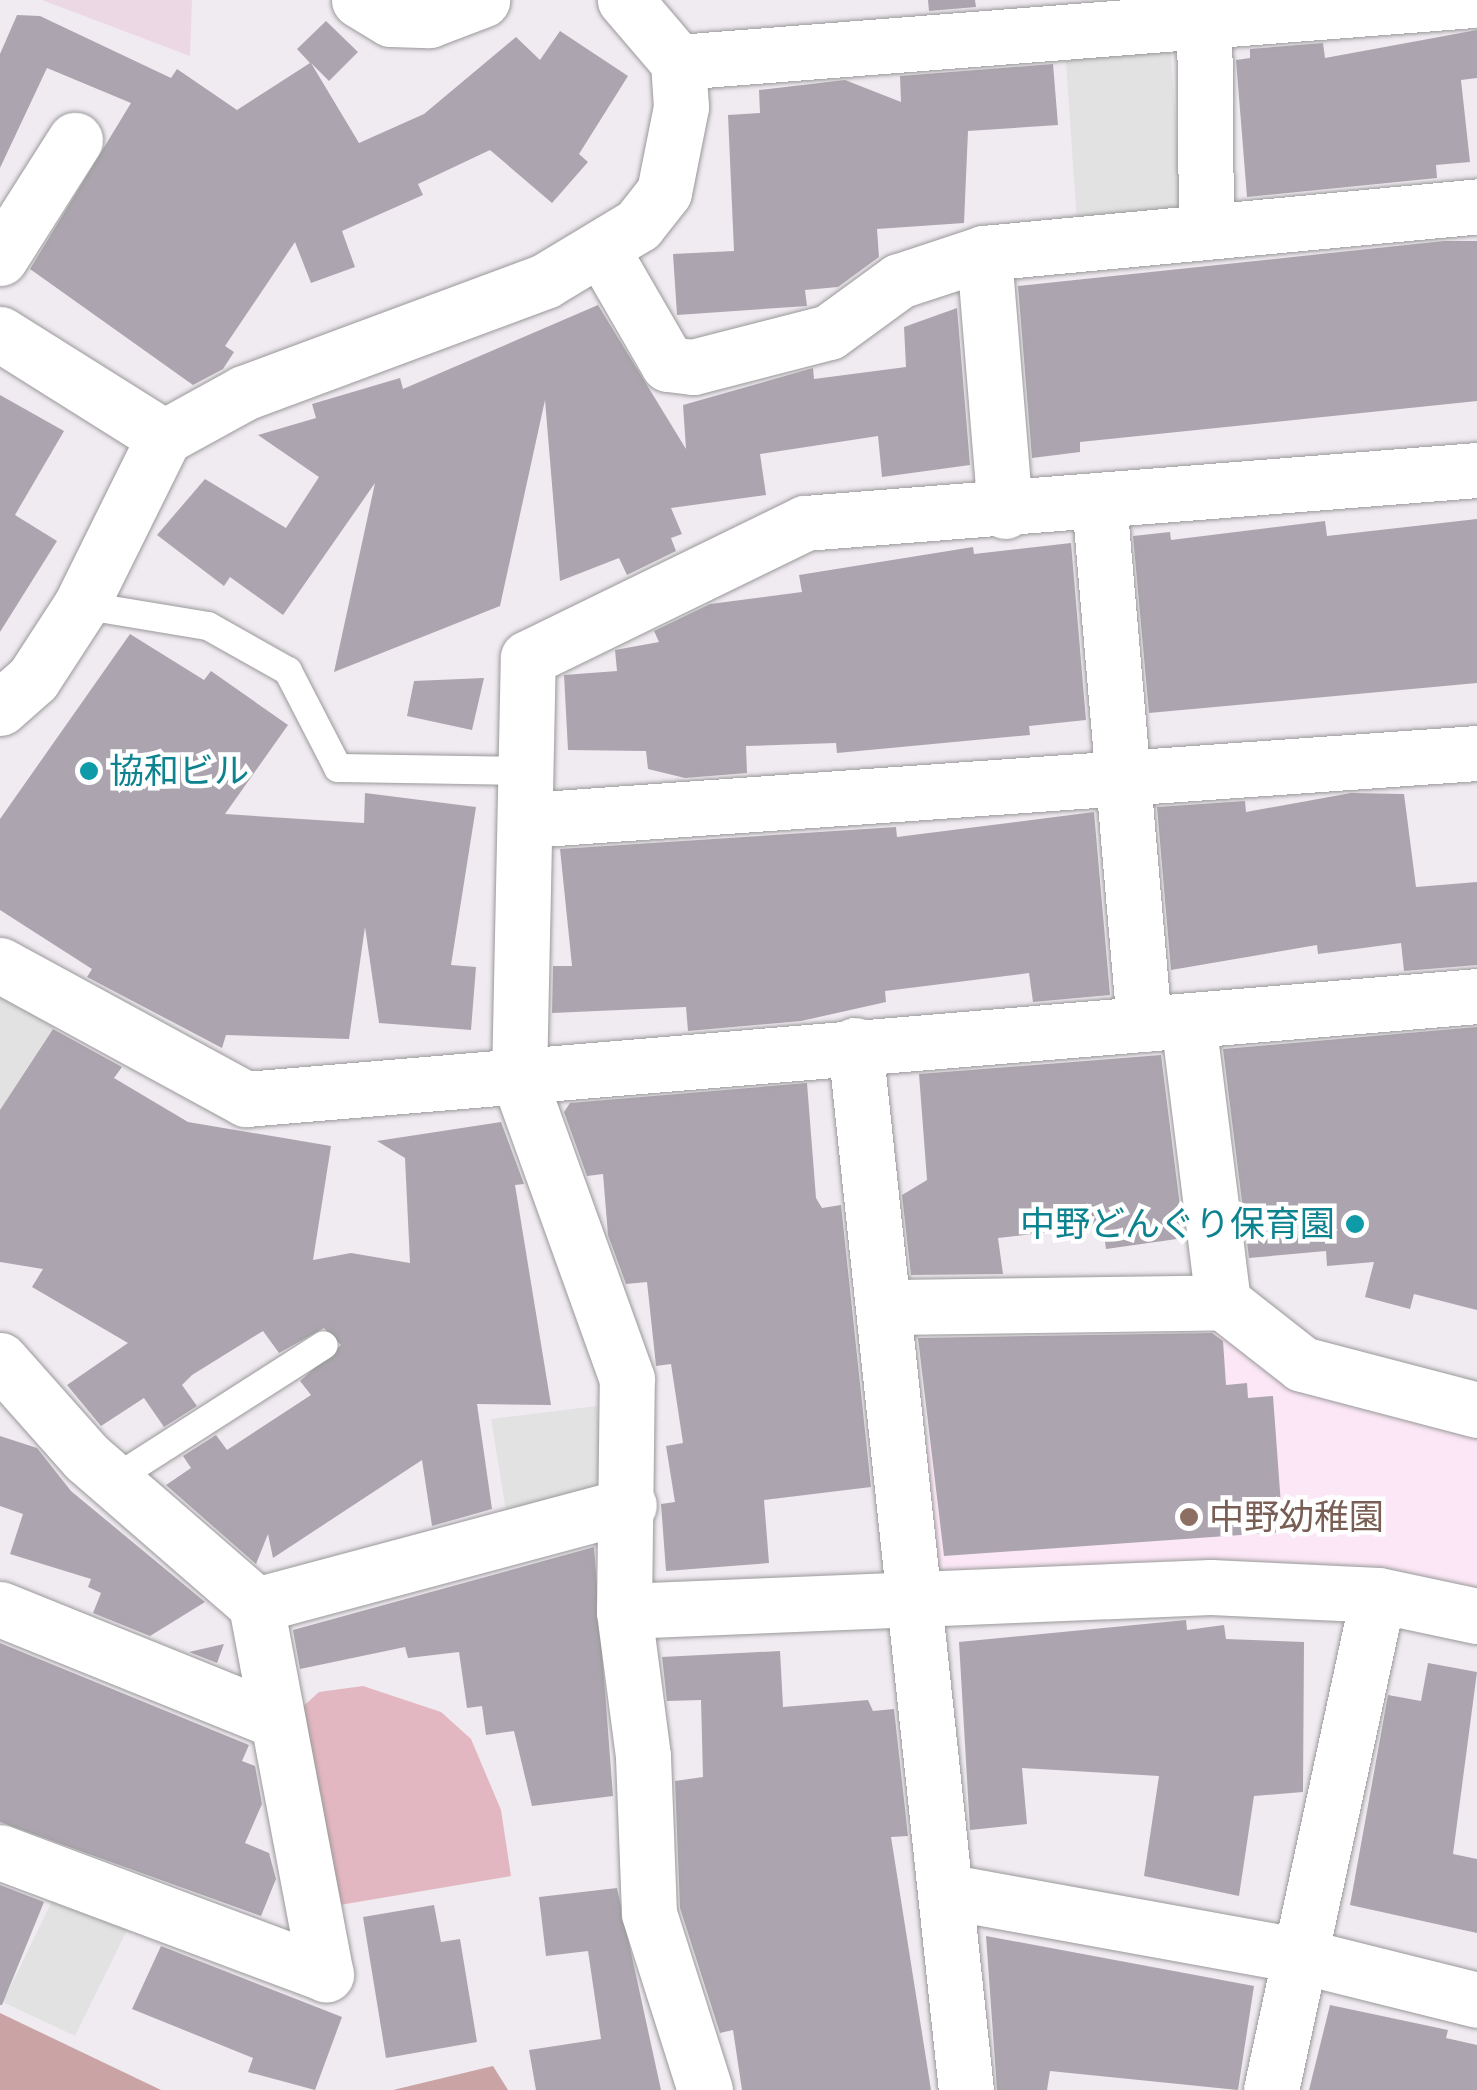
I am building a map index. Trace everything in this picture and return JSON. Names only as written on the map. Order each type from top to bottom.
[{"type":"street","points":[[359,0],[391,19],[428,20],[482,0]]},
{"type":"street","points":[[11,682],[81,605],[164,438],[244,393],[545,281],[638,225],[664,192],[678,151],[678,62],[625,0]]},
{"type":"street","points":[[678,62],[1204,10],[1472,0]]},
{"type":"street","points":[[1204,10],[1206,227]]},
{"type":"street","points":[[0,258],[75,140]]},
{"type":"street","points":[[601,248],[668,364],[693,367],[829,332],[899,281],[984,254],[1206,227],[1477,206]]},
{"type":"street","points":[[984,254],[1006,511]]},
{"type":"street","points":[[0,334],[164,438]]},
{"type":"street","points":[[705,2090],[649,1912],[644,1756],[624,1610],[629,1505],[627,1378],[520,1079],[528,658],[806,523],[1006,511],[1477,470]]},
{"type":"street","points":[[1099,501],[1121,776],[1223,1302]]},
{"type":"street","points":[[528,795],[1121,776],[1477,752]]},
{"type":"street","points":[[0,965],[246,1099],[1477,996]]},
{"type":"street","points":[[856,1045],[885,1307],[907,1602],[950,1892],[966,2090]]},
{"type":"street","points":[[885,1307],[1223,1302],[1302,1364],[1477,1410]]},
{"type":"street","points":[[0,1360],[113,1480],[256,1605],[326,1974],[0,1852]]},
{"type":"street","points":[[256,1605],[629,1505]]},
{"type":"street","points":[[624,1610],[907,1602],[1212,1587],[1378,1595],[1477,1616]]},
{"type":"street","points":[[1271,2090],[1378,1595]]},
{"type":"street","points":[[0,1609],[277,1722]]},
{"type":"street","points":[[950,1892],[1298,1955],[1477,2000]]},
{"type":"lane","points":[[81,605],[208,626],[288,670],[338,768],[528,795]]},
{"type":"lane","points":[[113,1480],[324,1345]]},
{"type":"shaded area","points":[[42,0],[192,0],[190,56]]},
{"type":"shaded area","points":[[1170,47],[1183,207],[1077,223],[1066,61]]},
{"type":"shaded area","points":[[0,995],[54,1027],[0,1110]]},
{"type":"shaded area","name":"中野幼稚園","points":[[1222,1331],[1477,1410],[1477,1616],[907,1602],[896,1447],[1131,1427],[1125,1339]]},
{"type":"shaded area","points":[[597,1406],[601,1474],[585,1496],[507,1517],[491,1419]]},
{"type":"shaded area","points":[[363,1686],[441,1712],[471,1739],[501,1810],[511,1876],[316,1909],[297,1712],[319,1692]]},
{"type":"shaded area","points":[[56,1893],[128,1928],[75,2036],[3,2002]]},
{"type":"shaded area","points":[[0,2013],[161,2090],[0,2090]]},
{"type":"shaded area","points":[[493,2066],[508,2090],[393,2090]]},
{"type":"building","points":[[928,0],[975,0],[976,7],[929,11]]},
{"type":"building","points":[[17,15],[40,16],[171,78],[177,69],[237,110],[310,63],[297,49],[326,21],[358,52],[329,81],[311,63],[359,143],[424,114],[516,37],[540,60],[560,31],[628,76],[579,154],[588,162],[552,203],[490,150],[418,184],[423,195],[342,231],[355,267],[311,283],[295,242],[225,346],[234,352],[223,369],[193,385],[30,269],[131,103],[47,68],[0,168],[0,54]]},
{"type":"building","points":[[1477,30],[1477,78],[1461,80],[1470,162],[1436,165],[1437,178],[1247,197],[1236,60],[1250,58],[1250,49],[1323,43],[1325,58]]},
{"type":"building","points":[[1053,64],[1058,125],[968,131],[964,223],[877,229],[879,257],[838,287],[805,290],[807,306],[677,315],[673,254],[734,251],[728,115],[760,113],[759,90],[845,80],[901,102],[900,76]]},
{"type":"building","points":[[1444,241],[1477,241],[1477,401],[1080,442],[1080,452],[1032,458],[1018,286]]},
{"type":"building","points":[[598,305],[686,449],[683,405],[813,368],[814,379],[906,367],[904,327],[957,308],[970,465],[882,477],[878,436],[760,454],[766,495],[671,508],[682,534],[671,538],[676,551],[627,575],[619,558],[560,581],[545,400],[500,606],[334,672],[375,483],[283,615],[230,577],[224,586],[157,535],[205,479],[286,528],[319,477],[258,435],[316,418],[312,404],[400,378],[403,389]]},
{"type":"building","points":[[0,395],[64,431],[15,515],[57,541],[0,632]]},
{"type":"building","points":[[1477,519],[1477,683],[1149,713],[1133,536],[1170,532],[1171,540],[1325,521],[1327,536]]},
{"type":"building","points":[[1071,543],[1086,720],[1029,726],[1030,735],[837,753],[836,743],[746,746],[747,773],[685,778],[648,769],[646,751],[568,750],[564,675],[617,671],[615,650],[659,642],[654,631],[710,604],[802,592],[799,575],[973,547],[974,554]]},
{"type":"building","points":[[130,634],[204,680],[211,671],[288,725],[225,814],[364,823],[365,793],[476,807],[451,965],[476,967],[471,1030],[379,1023],[365,927],[349,1039],[226,1035],[222,1048],[87,977],[92,969],[0,910],[0,819]]},
{"type":"building","points":[[484,678],[472,730],[407,716],[414,681]]},
{"type":"building","points":[[1351,793],[1404,794],[1416,887],[1477,882],[1477,965],[1404,971],[1401,943],[1318,954],[1317,945],[1171,970],[1157,807],[1245,801],[1246,812]]},
{"type":"building","points":[[1094,812],[1110,995],[1033,1002],[1029,973],[885,991],[886,1002],[801,1021],[688,1031],[686,1007],[552,1013],[553,966],[572,966],[560,849],[896,827],[897,837]]},
{"type":"building","points":[[1477,1027],[1477,1310],[1414,1294],[1410,1309],[1365,1297],[1374,1262],[1327,1266],[1326,1251],[1249,1258],[1223,1049]]},
{"type":"building","points":[[53,1029],[122,1067],[114,1078],[188,1122],[331,1146],[313,1260],[351,1253],[410,1263],[405,1158],[377,1141],[501,1122],[524,1184],[515,1185],[551,1405],[477,1404],[492,1509],[432,1526],[422,1460],[273,1558],[268,1534],[256,1564],[166,1485],[191,1468],[183,1456],[216,1435],[227,1450],[311,1395],[300,1381],[341,1345],[324,1328],[279,1353],[263,1331],[192,1375],[182,1385],[197,1406],[164,1427],[144,1398],[101,1426],[67,1385],[128,1343],[32,1287],[43,1269],[0,1262],[0,1110]]},
{"type":"building","points":[[1161,1055],[1184,1238],[1106,1249],[1103,1226],[998,1238],[1003,1274],[911,1275],[902,1195],[927,1180],[919,1074]]},
{"type":"building","points":[[807,1083],[816,1198],[822,1208],[841,1205],[871,1487],[764,1500],[769,1563],[666,1571],[661,1504],[675,1502],[666,1446],[683,1443],[671,1364],[656,1366],[647,1282],[626,1284],[608,1235],[603,1174],[587,1176],[564,1112],[570,1103]]},
{"type":"building","points":[[1212,1333],[1223,1341],[1226,1385],[1247,1383],[1248,1398],[1273,1396],[1283,1532],[944,1556],[918,1338]]},
{"type":"building","points":[[0,1436],[37,1448],[71,1491],[205,1602],[150,1636],[93,1613],[101,1593],[88,1587],[91,1579],[10,1554],[23,1514],[0,1506]]},
{"type":"building","points":[[594,1547],[613,1796],[532,1806],[514,1731],[486,1735],[482,1706],[467,1708],[459,1652],[408,1658],[405,1647],[300,1669],[293,1630]]},
{"type":"building","points":[[1186,1620],[1187,1630],[1224,1625],[1226,1639],[1304,1642],[1303,1792],[1254,1796],[1239,1896],[1144,1876],[1159,1776],[1022,1768],[1027,1824],[970,1830],[959,1642]]},
{"type":"building","points":[[0,1643],[249,1745],[242,1761],[255,1766],[262,1804],[245,1843],[269,1853],[276,1879],[261,1916],[0,1822]]},
{"type":"building","points":[[224,1644],[217,1663],[189,1652]]},
{"type":"building","points":[[780,1651],[783,1707],[868,1700],[873,1711],[894,1709],[908,1836],[891,1837],[931,2090],[742,2090],[733,2030],[720,2033],[680,1908],[675,1781],[703,1777],[701,1700],[667,1701],[662,1657]]},
{"type":"building","points":[[1428,1663],[1477,1672],[1453,1854],[1477,1859],[1477,1933],[1350,1905],[1388,1695],[1421,1701]]},
{"type":"building","points":[[0,1885],[44,1902],[2,2005],[0,2005]]},
{"type":"building","points":[[617,1888],[661,2090],[536,2090],[529,2050],[601,2039],[588,1951],[546,1956],[539,1897]]},
{"type":"building","points":[[434,1905],[441,1942],[460,1939],[477,2042],[386,2058],[363,1917]]},
{"type":"building","points":[[986,1936],[1254,1986],[1238,2090],[1050,2071],[1047,2090],[997,2090]]},
{"type":"building","points":[[161,1946],[342,2017],[315,2090],[248,2072],[253,2058],[132,2009]]},
{"type":"building","points":[[1330,2005],[1448,2030],[1446,2038],[1477,2045],[1477,2090],[1309,2090]]},
{"type":"place","name":"協和ビル","points":[[89,771]]},
{"type":"place","name":"中野どんぐり保育園","points":[[1355,1224]]},
{"type":"place","name":"中野幼稚園","points":[[1189,1517]]}]
